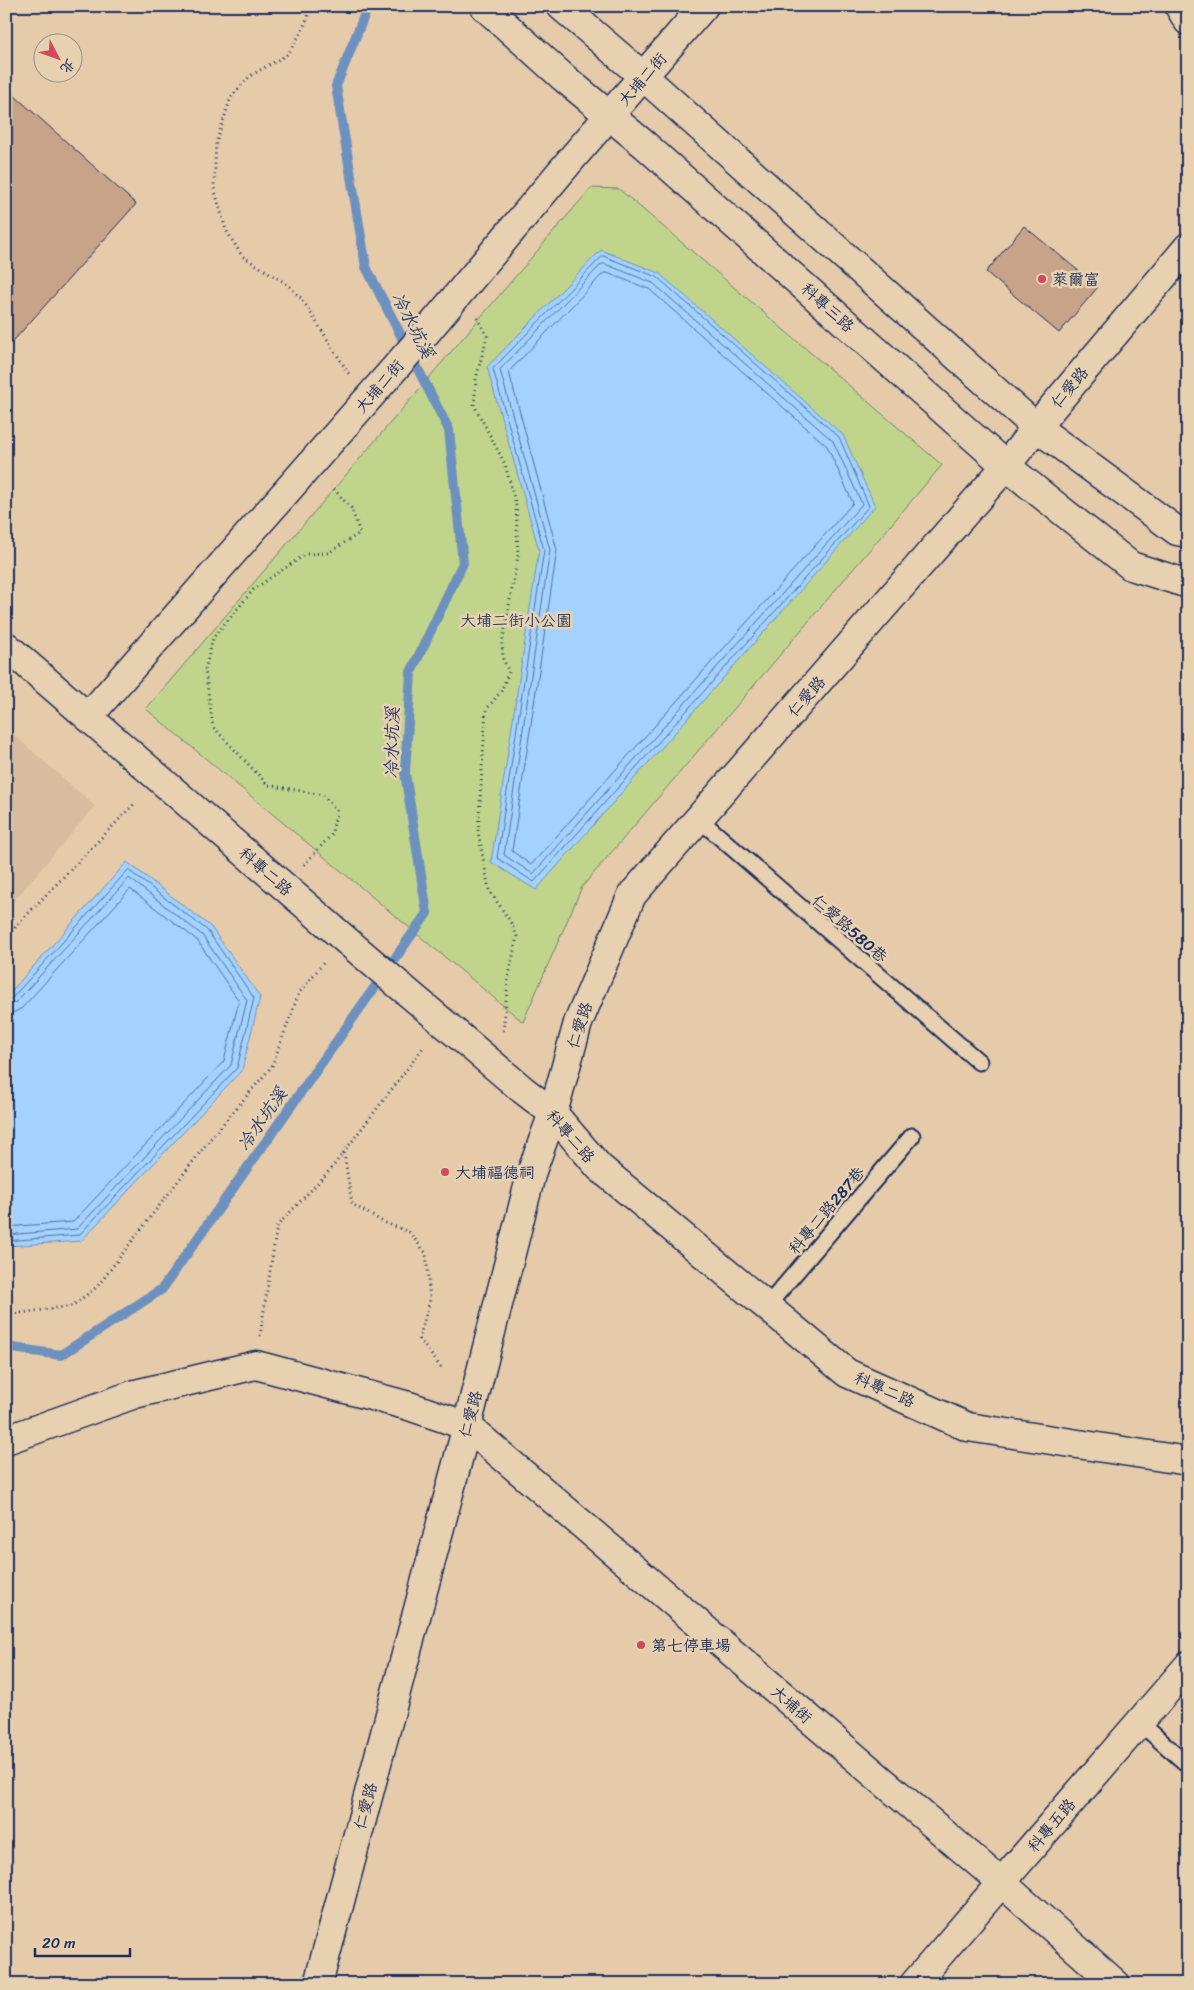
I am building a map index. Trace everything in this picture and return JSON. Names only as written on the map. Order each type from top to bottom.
[{"type":"street","name":"科專三路","points":[[484,6],[564,78],[611,115],[1006,466],[1131,566],[1188,584]]},
{"type":"street","points":[[561,6],[644,77],[1036,427],[1177,531],[1188,534]]},
{"type":"street","name":"大埔二街","points":[[88,717],[424,335],[574,156],[704,6]]},
{"type":"street","points":[[1179,6],[1188,21]]},
{"type":"street","name":"仁愛路","points":[[318,1984],[467,1426],[532,1171],[554,1112],[578,1023],[632,895],[1006,466],[1036,427],[1188,246]]},
{"type":"street","name":"科專二路","points":[[6,646],[347,941],[554,1112],[599,1167],[847,1372],[968,1426],[1188,1461]]},
{"type":"street","points":[[6,1440],[135,1394],[256,1365],[409,1406],[467,1426]]},
{"type":"street","name":"大埔街","points":[[467,1426],[1002,1883],[1116,1984]]},
{"type":"street","name":"科專五路","points":[[914,1984],[1188,1666]]},
{"type":"lane","name":"仁愛路580巷","points":[[699,819],[979,1062]]},
{"type":"lane","name":"科專二路287巷","points":[[768,1306],[912,1136]]},
{"type":"lane","points":[[1139,1722],[1188,1765]]},
{"type":"path","points":[[312,6],[302,31],[288,54],[250,76],[231,97],[216,143],[214,188],[226,230],[242,256],[287,284],[302,299],[367,399]]},
{"type":"path","points":[[473,312],[487,336],[476,379],[474,405],[505,464],[516,506],[518,556],[502,644],[503,659],[509,672],[501,691],[486,710],[478,831],[489,890],[510,921],[517,936],[508,980],[503,1037]]},
{"type":"path","points":[[303,865],[332,834],[337,812],[323,795],[268,786],[213,727],[205,670],[213,638],[254,589],[306,554],[328,553],[360,533],[351,508],[310,464]]},
{"type":"path","points":[[6,940],[16,926],[136,802]]},
{"type":"path","points":[[6,1315],[72,1306],[97,1287],[211,1138],[272,1066],[298,993],[325,961]]},
{"type":"path","points":[[260,1337],[277,1226],[331,1169],[424,1048]]},
{"type":"path","points":[[344,1152],[352,1204],[383,1222],[410,1232],[426,1253],[430,1300],[419,1339],[443,1370]]},
{"type":"shaded area","points":[[6,728],[95,806],[6,910]]},
{"type":"green space","name":"大埔二街小公園","points":[[591,188],[619,189],[942,465],[582,887],[523,1022],[146,709]]},
{"type":"water","points":[[601,250],[659,273],[843,435],[875,506],[536,890],[491,862],[539,550],[487,367]]},
{"type":"water","points":[[127,862],[211,927],[260,997],[242,1070],[81,1241],[6,1246],[6,997]]},
{"type":"building","points":[[6,88],[136,204],[6,349]]},
{"type":"building","name":"萊爾富","points":[[1024,226],[1098,287],[1059,333],[986,272]]},
{"type":"waterway","name":"冷水坑溪","points":[[6,1347],[61,1355],[162,1289],[427,913],[405,773],[411,672],[463,563],[449,430],[366,267],[336,86],[368,6]]},
{"type":"place","name":"萊爾富","points":[[1042,279]]},
{"type":"place","name":"大埔福德祠","points":[[445,1172]]},
{"type":"place","name":"第七停車場","points":[[641,1645]]}]
